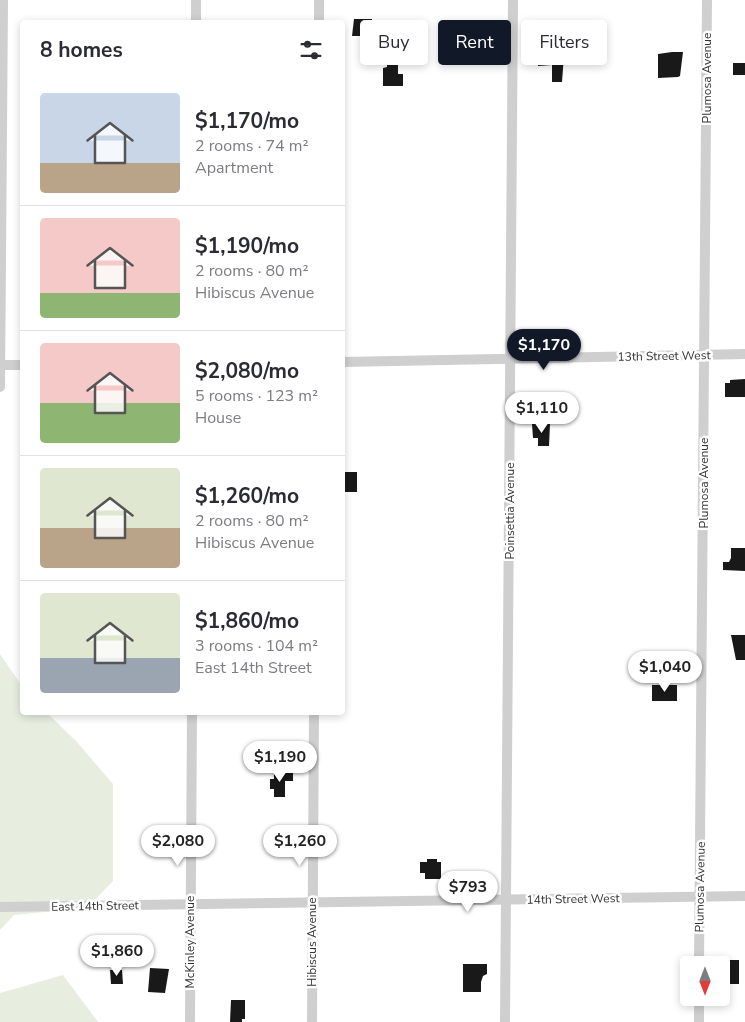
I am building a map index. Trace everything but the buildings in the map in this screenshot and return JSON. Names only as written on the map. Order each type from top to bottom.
[{"type":"street","points":[[0,388],[3,0]]},
{"type":"street","points":[[196,0],[196,20]]},
{"type":"street","points":[[319,20],[320,0]]},
{"type":"street","name":"Poinsettia Avenue","points":[[505,1022],[513,0]]},
{"type":"street","name":"Plumosa Avenue","points":[[699,956],[707,0]]},
{"type":"street","name":"13th Street West","points":[[345,362],[745,354]]},
{"type":"street","points":[[0,365],[20,365]]},
{"type":"street","name":"McKinley Avenue","points":[[190,1022],[192,715]]},
{"type":"street","name":"Hibiscus Avenue","points":[[312,1022],[314,715]]},
{"type":"street","name":"14th Street West","points":[[191,905],[745,896]]},
{"type":"street","name":"East 14th Street","points":[[0,907],[191,905]]},
{"type":"street","points":[[699,1006],[699,1022]]},
{"type":"shaded area","points":[[0,654],[20,683],[20,715],[49,715],[76,741],[113,784],[113,881],[87,908],[14,915],[0,930]]},
{"type":"shaded area","points":[[63,975],[98,1022],[0,1022],[0,993]]}]
